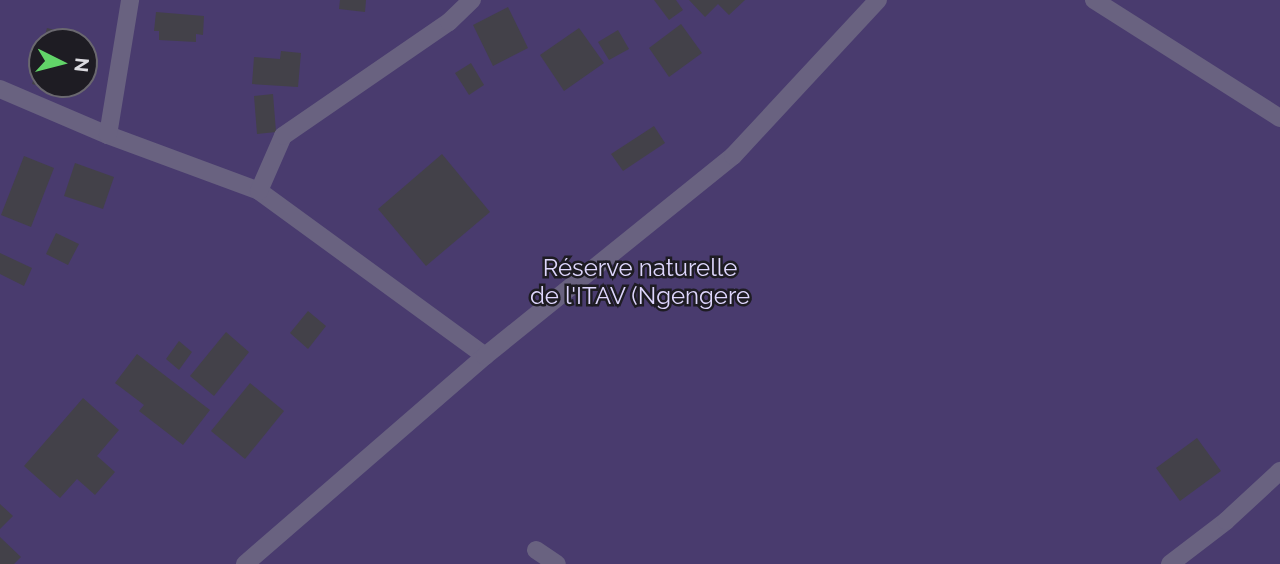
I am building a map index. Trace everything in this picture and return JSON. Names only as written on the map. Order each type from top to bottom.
[{"type":"street","points":[[108,135],[130,0]]},
{"type":"street","points":[[259,191],[283,136],[449,22],[472,0]]},
{"type":"street","points":[[251,561],[485,356],[733,156],[878,0]]},
{"type":"street","points":[[1094,0],[1280,118]]},
{"type":"street","points":[[0,89],[108,135],[259,191],[485,356]]},
{"type":"street","points":[[1170,564],[1226,520],[1280,471]]},
{"type":"street","points":[[536,550],[557,564]]},
{"type":"green space","name":"Réserve naturelle de l'ITAV (Ngengere","points":[[0,0],[1280,0],[1280,564],[0,564]]},
{"type":"building","points":[[340,0],[366,0],[365,12],[339,9]]},
{"type":"building","points":[[654,0],[676,0],[683,10],[669,20]]},
{"type":"building","points":[[689,0],[745,0],[729,15],[718,4],[705,17]]},
{"type":"building","points":[[508,7],[528,48],[493,66],[473,25]]},
{"type":"building","points":[[156,12],[204,16],[203,35],[196,34],[196,42],[159,40],[159,31],[154,31]]},
{"type":"building","points":[[681,24],[702,53],[669,77],[649,48]]},
{"type":"building","points":[[579,28],[604,63],[564,91],[540,55]]},
{"type":"building","points":[[618,30],[629,49],[609,60],[598,42]]},
{"type":"building","points":[[281,51],[301,53],[298,87],[252,84],[254,57],[280,59]]},
{"type":"building","points":[[471,63],[484,85],[469,95],[455,73]]},
{"type":"building","points":[[273,94],[276,132],[257,134],[254,96]]},
{"type":"building","points":[[654,126],[665,143],[623,171],[611,154]]},
{"type":"building","points":[[442,154],[490,212],[426,266],[378,209]]},
{"type":"building","points":[[24,156],[54,168],[31,227],[1,215]]},
{"type":"building","points":[[75,163],[114,177],[103,209],[64,196]]},
{"type":"building","points":[[56,233],[79,244],[68,265],[46,254]]},
{"type":"building","points":[[0,253],[32,268],[24,286],[0,274]]},
{"type":"building","points":[[308,311],[326,326],[308,349],[290,333]]},
{"type":"building","points":[[226,332],[249,352],[214,396],[190,376]]},
{"type":"building","points":[[179,341],[192,352],[179,370],[166,359]]},
{"type":"building","points":[[137,354],[210,410],[183,445],[139,411],[144,405],[115,383]]},
{"type":"building","points":[[250,383],[284,411],[245,459],[211,431]]},
{"type":"building","points":[[83,398],[119,430],[97,456],[115,472],[95,495],[77,479],[60,498],[24,466]]},
{"type":"building","points":[[1197,438],[1221,471],[1180,501],[1156,468]]},
{"type":"building","points":[[0,504],[13,516],[0,529]]},
{"type":"building","points":[[0,537],[21,557],[14,564],[0,564]]}]
